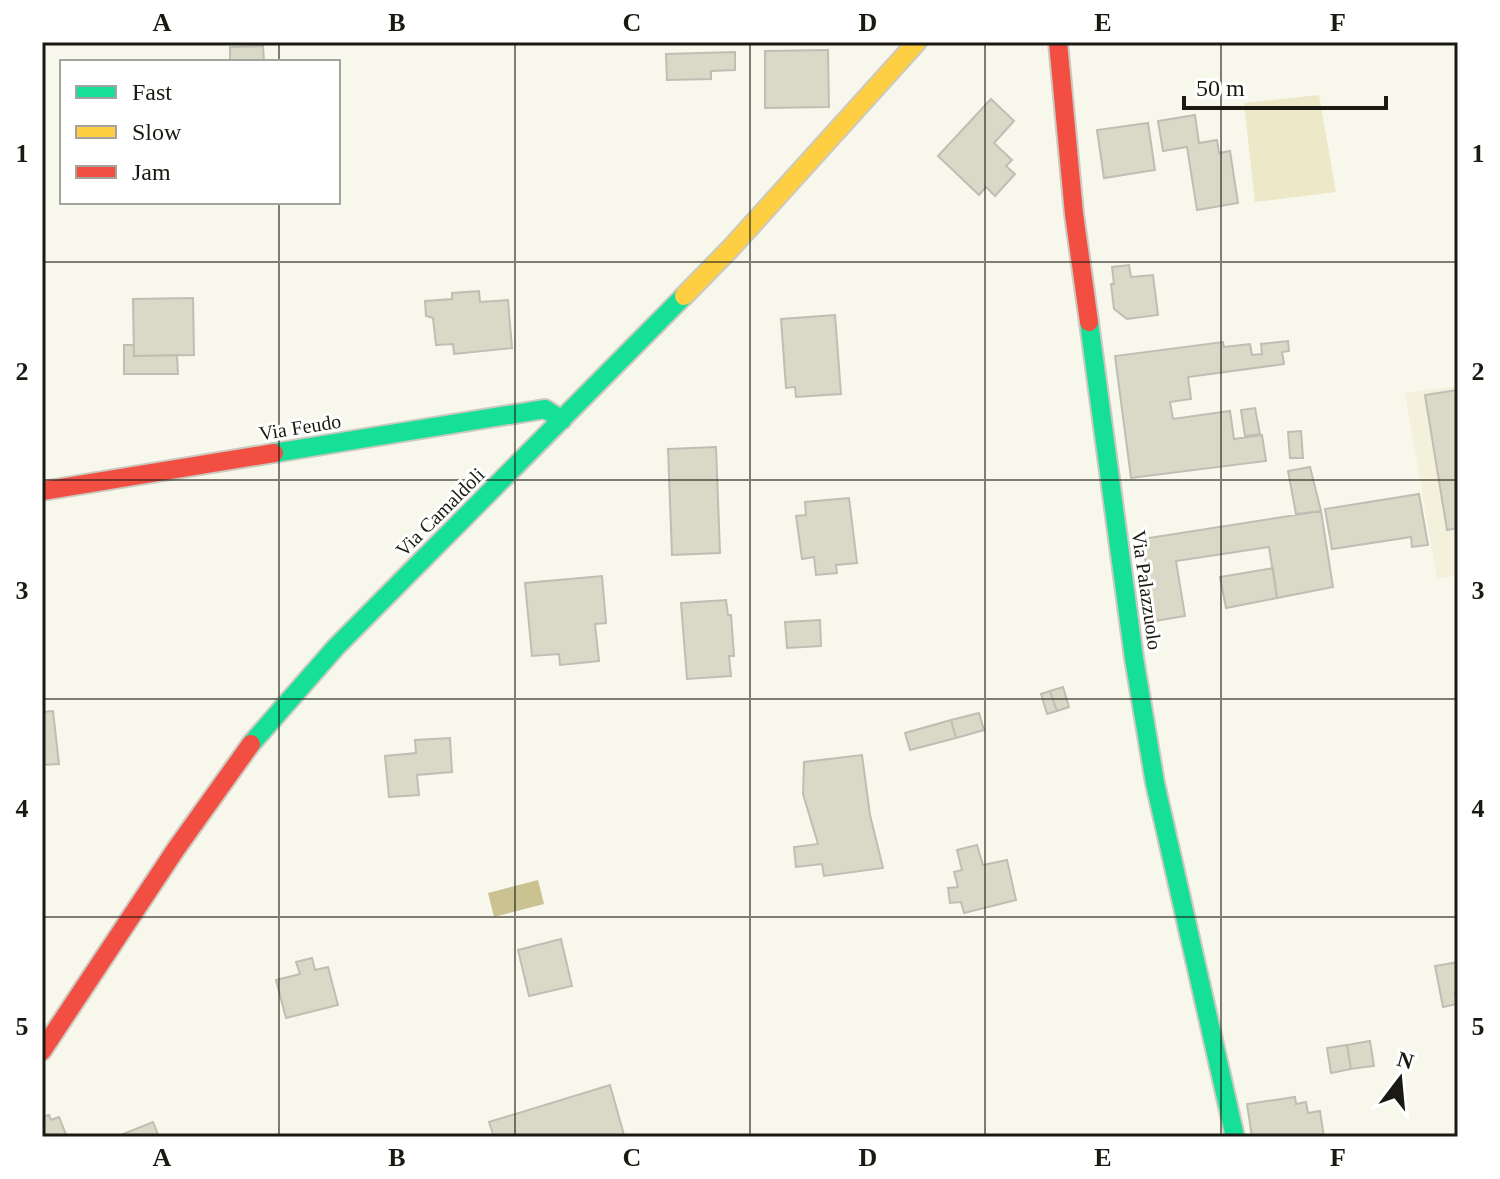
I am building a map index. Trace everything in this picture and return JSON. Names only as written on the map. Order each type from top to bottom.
[{"type":"street","name":"Via Camaldoli","points":[[42,1051],[176,849],[261,730],[336,647],[730,249],[917,42]]},
{"type":"street","name":"Via Palazzuolo","points":[[1058,42],[1078,245],[1134,658],[1155,783],[1235,1137]]},
{"type":"street","name":"Via Feudo","points":[[42,491],[545,409],[562,420]]},
{"type":"shaded area","points":[[1319,95],[1336,192],[1255,202],[1244,103]]},
{"type":"shaded area","points":[[1458,386],[1458,575],[1437,579],[1405,393]]},
{"type":"shaded area","points":[[538,880],[544,904],[494,917],[488,893]]},
{"type":"building","points":[[263,46],[264,60],[230,60],[230,47]]},
{"type":"building","points":[[828,50],[829,107],[765,108],[765,51]]},
{"type":"building","points":[[735,52],[735,70],[711,71],[711,79],[667,80],[666,54]]},
{"type":"building","points":[[991,99],[1014,121],[994,143],[1012,160],[1006,166],[1015,174],[995,196],[986,187],[979,195],[938,156]]},
{"type":"building","points":[[1195,115],[1199,143],[1217,140],[1219,153],[1230,151],[1238,203],[1197,210],[1187,147],[1163,151],[1158,121]]},
{"type":"building","points":[[1148,123],[1155,170],[1104,178],[1097,130]]},
{"type":"building","points":[[1129,265],[1131,277],[1153,275],[1158,315],[1127,319],[1114,309],[1112,267]]},
{"type":"building","points":[[479,291],[480,302],[508,300],[512,348],[454,354],[453,344],[436,345],[433,318],[426,316],[425,301],[452,299],[452,293]]},
{"type":"building","points":[[193,298],[194,355],[134,356],[133,299]]},
{"type":"building","points":[[835,315],[841,394],[796,397],[795,387],[786,388],[781,319]]},
{"type":"building","points":[[1288,341],[1289,351],[1282,352],[1284,364],[1188,377],[1191,399],[1170,402],[1173,419],[1230,411],[1234,439],[1262,435],[1266,461],[1131,478],[1115,356],[1223,342],[1224,347],[1250,344],[1252,355],[1262,354],[1261,344]]},
{"type":"building","points":[[124,345],[134,345],[134,356],[177,355],[178,374],[124,374]]},
{"type":"building","points":[[1458,390],[1458,528],[1447,530],[1425,395]]},
{"type":"building","points":[[1255,408],[1260,434],[1245,436],[1241,410]]},
{"type":"building","points":[[1301,431],[1303,458],[1290,458],[1288,432]]},
{"type":"building","points":[[716,447],[720,553],[672,555],[668,449]]},
{"type":"building","points":[[1310,467],[1321,511],[1296,514],[1288,471]]},
{"type":"building","points":[[1419,494],[1428,545],[1412,547],[1411,537],[1332,549],[1325,509]]},
{"type":"building","points":[[849,498],[857,563],[836,565],[837,573],[816,575],[814,557],[802,559],[796,516],[806,515],[805,502]]},
{"type":"building","points":[[1321,511],[1333,587],[1277,598],[1269,547],[1176,561],[1185,616],[1155,621],[1142,539]]},
{"type":"building","points":[[1273,568],[1277,598],[1226,608],[1220,577]]},
{"type":"building","points":[[602,576],[606,623],[595,624],[599,661],[560,665],[559,654],[532,656],[525,583]]},
{"type":"building","points":[[726,600],[728,615],[731,615],[734,656],[729,656],[731,676],[687,679],[681,603]]},
{"type":"building","points":[[820,620],[821,646],[787,648],[785,622]]},
{"type":"building","points":[[1063,687],[1069,707],[1057,711],[1050,691]]},
{"type":"building","points":[[1050,691],[1057,711],[1047,714],[1041,694]]},
{"type":"building","points":[[53,711],[59,764],[42,765],[42,712]]},
{"type":"building","points":[[979,713],[984,730],[956,738],[951,720]]},
{"type":"building","points":[[951,720],[956,738],[910,750],[905,733]]},
{"type":"building","points":[[450,738],[452,772],[417,775],[419,795],[389,797],[385,756],[416,753],[415,740]]},
{"type":"building","points":[[862,755],[870,815],[883,868],[824,876],[822,864],[796,867],[794,847],[818,844],[803,794],[804,762]]},
{"type":"building","points":[[977,845],[983,865],[1007,860],[1016,900],[964,913],[961,902],[950,903],[948,888],[958,887],[954,872],[962,870],[957,850]]},
{"type":"building","points":[[561,939],[572,986],[529,996],[518,950]]},
{"type":"building","points":[[312,958],[315,970],[328,967],[338,1005],[286,1018],[276,980],[300,974],[296,962]]},
{"type":"building","points":[[1458,962],[1457,1004],[1443,1007],[1435,966]]},
{"type":"building","points":[[1370,1041],[1374,1066],[1351,1069],[1347,1045]]},
{"type":"building","points":[[1347,1045],[1351,1069],[1331,1073],[1327,1048]]},
{"type":"building","points":[[610,1085],[624,1135],[494,1137],[489,1122]]},
{"type":"building","points":[[1295,1097],[1296,1104],[1306,1102],[1308,1113],[1320,1111],[1324,1137],[1252,1137],[1247,1104]]},
{"type":"building","points":[[49,1115],[51,1120],[59,1117],[67,1137],[42,1137],[42,1117]]},
{"type":"building","points":[[153,1122],[159,1137],[124,1137],[123,1134]]},
{"type":"traffic: fast","points":[[251,744],[336,647],[684,296]]},
{"type":"traffic: fast","points":[[1089,322],[1134,658],[1155,783],[1235,1137]]},
{"type":"traffic: fast","points":[[274,453],[545,409],[562,420]]},
{"type":"traffic: slow","points":[[684,296],[917,42]]},
{"type":"traffic: jam","points":[[1058,42],[1074,214],[1089,322]]},
{"type":"traffic: jam","points":[[42,491],[274,453]]},
{"type":"traffic: jam","points":[[42,1051],[176,849],[251,744]]}]
